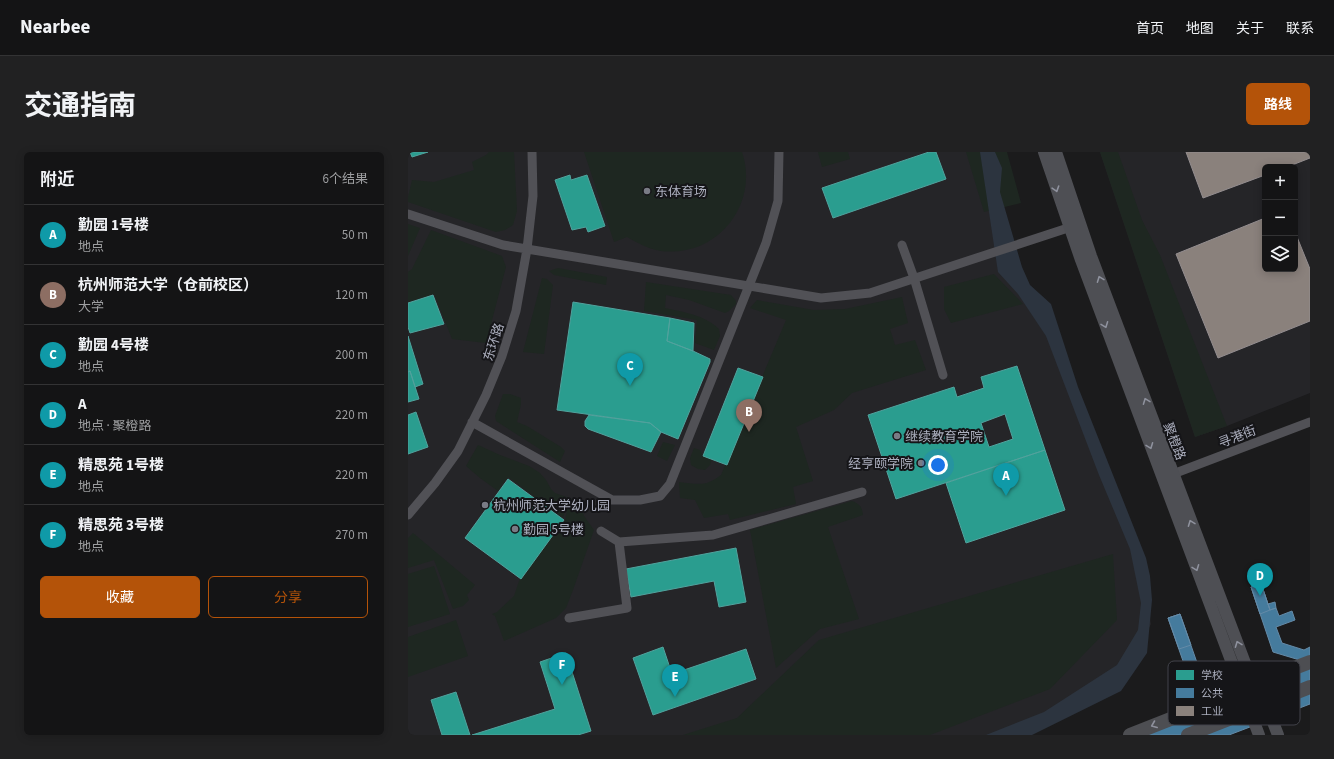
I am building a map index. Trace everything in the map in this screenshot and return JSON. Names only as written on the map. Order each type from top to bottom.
[{"type":"main road","points":[[1300,666],[1310,662]]},
{"type":"main road","points":[[1300,691],[1310,687]]},
{"type":"main road","points":[[1130,735],[1168,720]]},
{"type":"main road","points":[[1188,735],[1214,725]]},
{"type":"street","name":"东环路","points":[[408,515],[435,483],[458,451],[496,374],[516,311],[527,249],[533,196],[532,152]]},
{"type":"street","points":[[472,422],[612,500],[640,500],[660,496],[670,484],[766,243],[778,201],[779,152]]},
{"type":"street","name":"聚橙路","points":[[1044,152],[1075,226],[1173,474],[1238,661]]},
{"type":"street","name":"聚橙路","points":[[1056,152],[1075,226],[1238,661]]},
{"type":"street","points":[[408,214],[503,245],[821,298],[870,293],[1075,226]]},
{"type":"street","points":[[902,244],[944,375]]},
{"type":"street","name":"寻港街","points":[[1173,474],[1310,422]]},
{"type":"street","points":[[601,531],[619,542],[713,535],[862,492]]},
{"type":"street","points":[[569,618],[627,608],[619,542]]},
{"type":"street","name":"聚橙路","points":[[1255,725],[1259,735]]},
{"type":"street","name":"聚橙路","points":[[1274,725],[1278,735]]},
{"type":"shaded area","points":[[408,152],[989,152],[997,219],[1047,325],[1135,540],[1151,624],[1122,680],[1002,735],[408,735]]},
{"type":"shaded area","points":[[489,152],[514,152],[517,211],[513,225],[505,230],[496,232],[408,202],[412,180],[434,182],[474,170],[472,162]]},
{"type":"shaded area","points":[[584,152],[742,152],[746,172],[745,191],[739,208],[729,224],[716,237],[699,246],[681,251],[661,251],[639,244],[627,237],[614,242]]},
{"type":"shaded area","points":[[818,152],[848,152],[850,159],[822,167]]},
{"type":"shaded area","points":[[966,152],[1007,152],[1021,203],[984,212]]},
{"type":"shaded area","points":[[1100,152],[1310,152],[1310,393],[1195,437]]},
{"type":"shaded area","points":[[1100,152],[1118,152],[1142,220],[1160,255],[1227,426],[1195,437]]},
{"type":"shaded area","points":[[408,224],[420,228],[408,256]]},
{"type":"shaded area","points":[[431,230],[502,256],[506,267],[486,343],[452,339],[434,294],[408,302],[408,272],[412,269]]},
{"type":"shaded area","points":[[558,268],[607,277],[606,285],[554,275],[549,271]]},
{"type":"shaded area","points":[[994,274],[1023,304],[951,323],[944,309],[944,287]]},
{"type":"shaded area","points":[[542,278],[547,279],[553,285],[544,354],[523,352]]},
{"type":"shaded area","points":[[646,282],[731,295],[736,301],[736,304],[725,313],[689,300],[666,295],[665,308],[701,317],[719,329],[720,336],[714,350],[695,343],[697,320],[644,311]]},
{"type":"shaded area","points":[[902,297],[908,323],[890,329],[895,345],[915,340],[926,370],[852,393],[834,410],[796,427],[813,481],[793,487],[796,504],[730,520],[728,514],[704,518],[695,500],[680,498],[679,482],[702,484],[716,479],[721,475],[786,320],[750,308],[757,300],[814,310],[845,309]]},
{"type":"shaded area","points":[[503,394],[510,394],[521,398],[517,422],[527,426],[561,447],[565,451],[560,462],[496,421],[495,416]]},
{"type":"shaded area","points":[[663,442],[675,445],[667,461],[657,456]]},
{"type":"shaded area","points":[[478,445],[529,466],[540,473],[555,493],[572,499],[563,518],[508,477],[498,491],[466,466]]},
{"type":"shaded area","points":[[694,448],[700,450],[703,456],[712,459],[710,465],[705,470],[698,469],[691,465],[690,458]]},
{"type":"shaded area","points":[[573,499],[580,503],[584,516],[594,530],[566,608],[556,618],[504,641],[495,616],[492,614],[497,612],[514,596],[519,581],[565,520],[567,510]]},
{"type":"shaded area","points":[[852,501],[860,506],[863,515],[828,527],[859,619],[820,629],[776,668],[750,530]]},
{"type":"shaded area","points":[[413,533],[475,585],[467,595],[469,600],[463,606],[453,609],[434,560],[408,568],[408,538]]},
{"type":"shaded area","points":[[1113,554],[1117,620],[1050,689],[930,735],[683,735],[737,718],[819,640]]},
{"type":"shaded area","points":[[434,566],[450,614],[408,627],[408,574]]},
{"type":"shaded area","points":[[456,620],[468,656],[408,677],[408,637]]},
{"type":"water","points":[[980,152],[995,152],[1002,168],[1000,192],[1022,267],[1030,285],[1051,304],[1078,387],[1146,558],[1150,576],[1152,600],[1147,653],[1121,691],[1032,735],[986,735],[1044,712],[1117,665],[1138,630],[1141,603],[1130,549],[1099,475],[1046,336],[1018,294],[998,272]]},
{"type":"building: 学校","points":[[410,152],[428,152],[412,157]]},
{"type":"building: 学校","points":[[929,152],[936,152],[946,179],[833,218],[822,188]]},
{"type":"building: 学校","points":[[570,175],[571,180],[587,175],[605,226],[588,232],[586,227],[572,230],[555,180]]},
{"type":"building: 学校","points":[[433,295],[444,324],[410,333],[408,327],[408,303]]},
{"type":"building: 学校","points":[[573,302],[670,318],[667,341],[710,359],[678,439],[661,432],[650,423],[557,410]]},
{"type":"building: 学校","points":[[670,318],[694,323],[693,351],[667,341]]},
{"type":"building: 学校","points":[[408,336],[423,384],[415,387],[410,371],[408,372]]},
{"type":"building: 学校","points":[[1017,366],[1045,450],[896,499],[868,415],[954,387],[957,397],[984,388],[981,377]],"holes":[[[1005,414],[1013,439],[989,447],[981,423]]]},
{"type":"building: 学校","points":[[738,368],[763,377],[727,465],[703,456]]},
{"type":"building: 学校","points":[[410,371],[419,399],[408,402],[408,372]]},
{"type":"building: 学校","points":[[416,412],[428,447],[408,454],[408,415]]},
{"type":"building: 学校","points":[[589,415],[650,423],[661,432],[651,452],[588,429],[585,426],[585,421]]},
{"type":"building: 学校","points":[[1045,450],[1065,510],[966,543],[946,483]]},
{"type":"building: 学校","name":"勤园 5号楼","points":[[508,479],[564,520],[521,579],[465,538]]},
{"type":"building: 学校","points":[[736,548],[746,602],[719,607],[714,581],[631,597],[626,569]]},
{"type":"building: 学校","points":[[663,647],[672,674],[746,649],[756,679],[653,715],[633,658]]},
{"type":"building: 学校","points":[[566,653],[591,731],[578,735],[472,735],[555,709],[540,662]]},
{"type":"building: 学校","points":[[456,692],[470,735],[442,735],[431,700]]},
{"type":"building: 公共","points":[[1261,583],[1270,610],[1276,608],[1279,616],[1292,611],[1295,620],[1276,627],[1282,643],[1304,650],[1310,647],[1310,659],[1303,661],[1273,652],[1251,587]]},
{"type":"building: 公共","points":[[1261,583],[1270,610],[1260,614],[1251,587]]},
{"type":"building: 公共","points":[[1275,602],[1276,608],[1270,610],[1268,604]]},
{"type":"building: 公共","points":[[1180,614],[1196,661],[1183,661],[1168,618]]},
{"type":"building: 公共","points":[[1180,614],[1191,645],[1179,649],[1168,618]]},
{"type":"building: 公共","points":[[1310,667],[1310,704],[1300,708],[1300,671]]},
{"type":"building: 公共","points":[[1168,722],[1168,725],[1255,725],[1229,735],[1130,735]]},
{"type":"building: 工业","points":[[1186,152],[1310,152],[1310,158],[1295,164],[1262,164],[1262,176],[1203,198]]},
{"type":"building: 工业","points":[[1262,219],[1262,272],[1298,272],[1298,239],[1310,269],[1310,321],[1218,358],[1176,254]]},
{"type":"place","name":"东体育场","points":[[647,191]]},
{"type":"place","name":"勤园 4号楼","points":[[630,386]]},
{"type":"place","name":"杭州师范大学（仓前校区）","points":[[749,432]]},
{"type":"place","name":"继续教育学院","points":[[897,436]]},
{"type":"place","name":"经亨颐学院","points":[[921,463]]},
{"type":"place","name":"勤园 1号楼","points":[[1006,496]]},
{"type":"place","name":"杭州师范大学幼儿园","points":[[485,505]]},
{"type":"place","name":"勤园 5号楼","points":[[515,529]]},
{"type":"place","name":"A","points":[[1260,596]]},
{"type":"place","name":"精思苑 3号楼","points":[[562,685]]},
{"type":"place","name":"精思苑 1号楼","points":[[675,697]]}]
